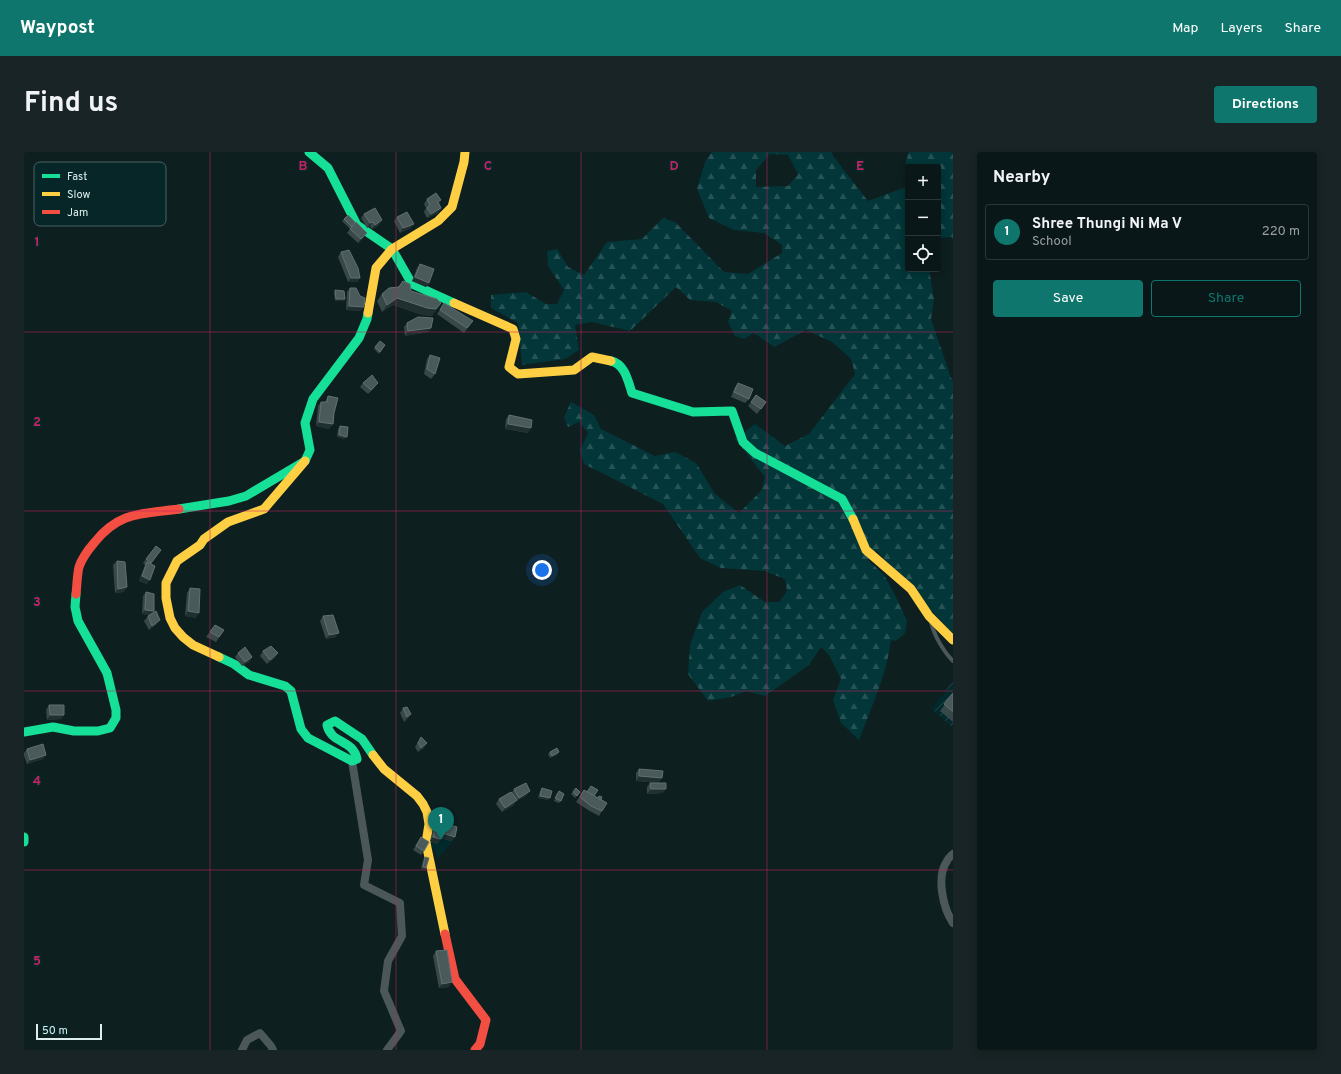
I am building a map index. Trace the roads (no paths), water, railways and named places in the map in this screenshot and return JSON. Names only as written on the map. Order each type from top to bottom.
[{"type":"street","points":[[309,152],[328,168],[357,225],[392,249],[412,284],[513,330],[516,339],[509,367],[518,374],[574,370],[592,357],[615,362],[626,373],[632,393],[693,412],[732,411],[743,442],[755,453],[842,499],[852,516],[866,550],[911,589],[929,616],[953,640]]},
{"type":"street","points":[[352,761],[308,738],[301,729],[291,691],[285,686],[249,675],[234,664],[193,644],[183,637],[170,618],[166,598],[166,583],[178,561],[200,545],[204,539],[228,522],[264,509],[305,460],[310,450],[306,423],[313,399],[359,338],[367,319],[376,268],[392,249],[438,221],[452,207],[464,162],[464,152]]},
{"type":"street","points":[[24,732],[52,727],[74,731],[106,730],[110,728],[116,718],[116,710],[107,673],[78,621],[75,607],[79,567],[87,551],[103,530],[119,520],[132,515],[195,507],[229,501],[246,496],[305,460]]},
{"type":"street","points":[[352,761],[357,759],[357,754],[351,746],[331,736],[327,730],[327,725],[330,722],[335,721],[358,736],[364,742],[378,763],[409,789],[421,802],[427,812],[429,820],[426,843],[455,978],[486,1020],[480,1044],[475,1050]]},
{"type":"street","points":[[352,761],[368,860],[364,885],[400,904],[402,936],[388,961],[384,991],[401,1031],[387,1050]]},
{"type":"street","points":[[24,837],[24,842]]},
{"type":"street","points":[[953,854],[946,862],[941,879],[948,916],[953,923]]},
{"type":"street","points":[[242,1050],[247,1040],[260,1033],[273,1050]]},
{"type":"lane","points":[[929,616],[945,652],[953,661]]},
{"type":"place","name":"Shree Thungi Ni Ma V","points":[[441,840]]}]
